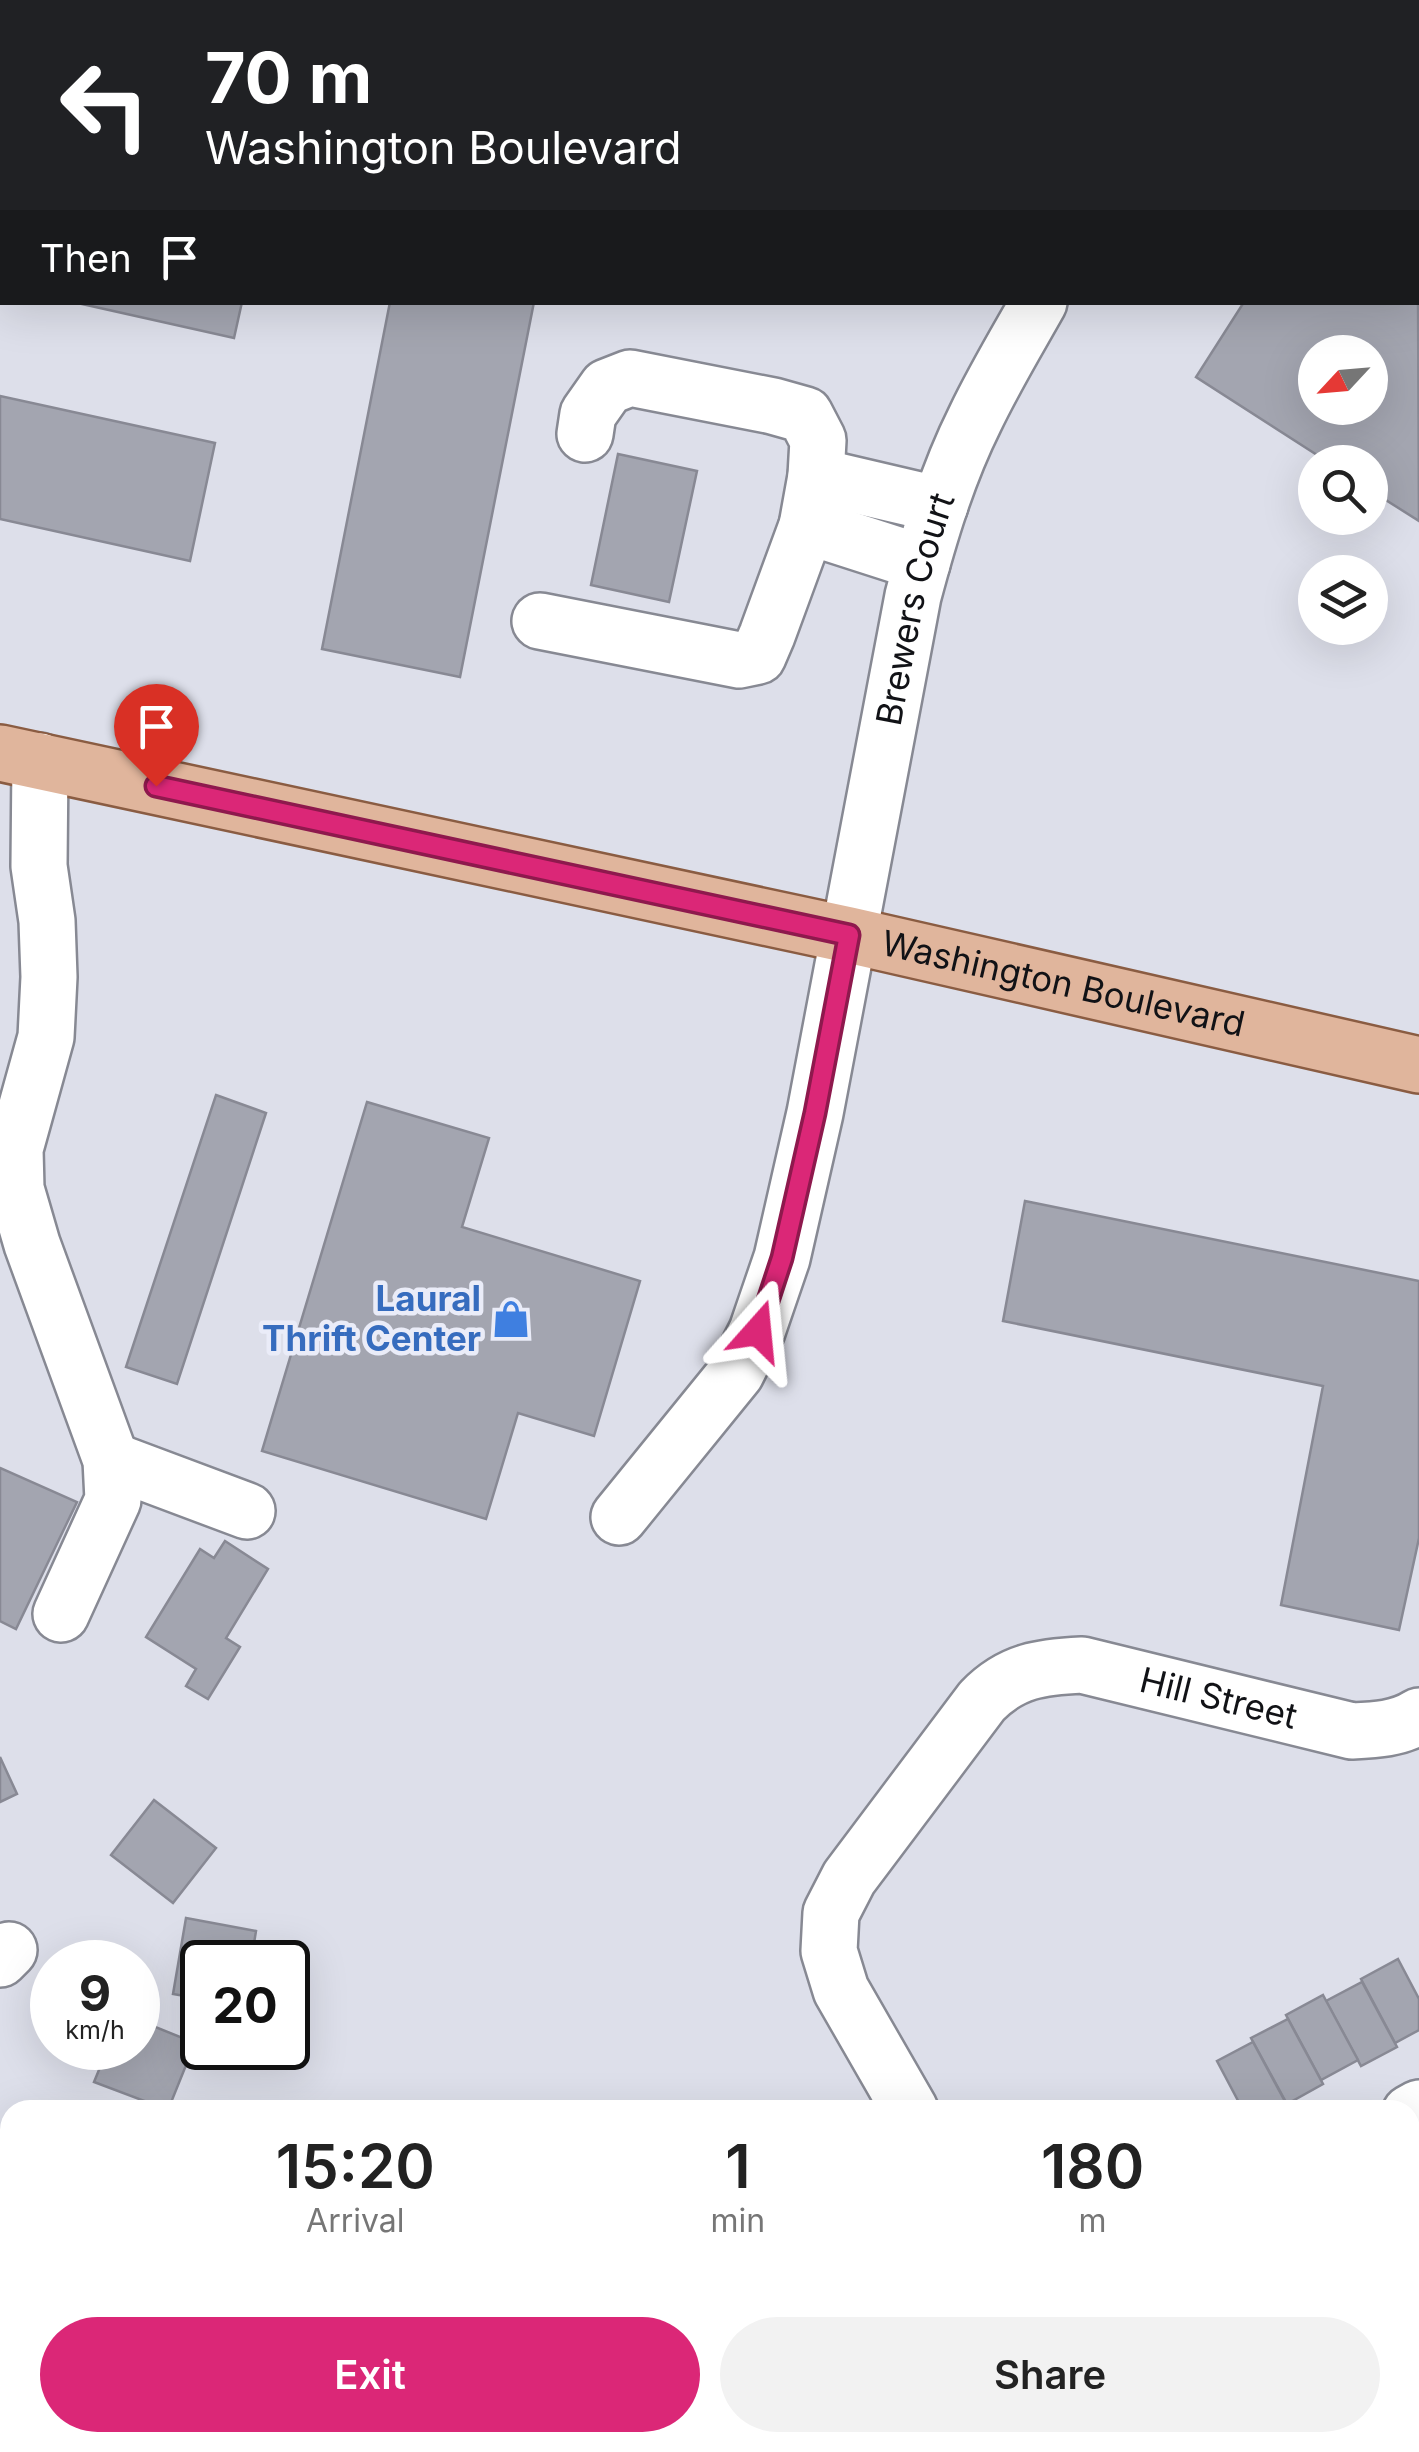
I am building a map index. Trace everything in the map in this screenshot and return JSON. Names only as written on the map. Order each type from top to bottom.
[{"type":"main road","name":"Washington Boulevard","points":[[20,757],[849,935],[1419,1065]]},
{"type":"street","name":"Brewers Court","points":[[618,1518],[736,1374],[758,1331],[782,1258],[815,1113],[913,596],[940,505],[974,421],[1037,305]]},
{"type":"street","points":[[540,621],[739,660],[758,656],[812,501],[818,440],[806,416],[773,406],[630,378],[608,387],[588,414],[585,434]]},
{"type":"street","points":[[812,501],[940,505]]},
{"type":"street","points":[[812,501],[922,564]]},
{"type":"street","points":[[20,757],[40,866],[48,992],[46,1037],[15,1149],[16,1189],[32,1244],[111,1460],[112,1500],[61,1614]]},
{"type":"street","points":[[111,1460],[246,1512]]},
{"type":"street","name":"Hill Street","points":[[904,2100],[841,1990],[829,1951],[831,1914],[850,1878],[995,1688],[1043,1666],[1082,1664],[1352,1731],[1384,1729],[1419,1716]]},
{"type":"building","points":[[86,305],[241,305],[234,338]]},
{"type":"building","points":[[389,305],[533,305],[460,677],[322,649]]},
{"type":"building","points":[[1242,305],[1418,305],[1419,521],[1388,501],[1388,445],[1302,445],[1196,377]]},
{"type":"building","points":[[0,396],[215,443],[190,561],[0,519]]},
{"type":"building","points":[[618,454],[697,471],[669,602],[591,585]]},
{"type":"building","points":[[216,1095],[266,1113],[177,1384],[126,1367]]},
{"type":"building","points":[[367,1102],[489,1138],[462,1227],[640,1281],[594,1436],[518,1413],[486,1519],[262,1451]]},
{"type":"building","points":[[1025,1201],[1419,1281],[1419,1538],[1399,1630],[1281,1605],[1323,1386],[1003,1321]]},
{"type":"building","points":[[0,1468],[77,1502],[16,1629],[0,1621]]},
{"type":"building","points":[[225,1541],[268,1569],[226,1638],[240,1647],[208,1699],[186,1686],[196,1669],[146,1637],[200,1549],[214,1558]]},
{"type":"building","points":[[0,1757],[17,1794],[0,1802]]},
{"type":"building","points":[[154,1800],[216,1848],[173,1903],[111,1855]]},
{"type":"building","points":[[186,1918],[256,1931],[255,1940],[182,1940]]},
{"type":"building","points":[[180,1953],[180,1995],[173,1994]]},
{"type":"building","points":[[1398,1959],[1419,1999],[1419,2030],[1395,2043],[1361,1979]]},
{"type":"building","points":[[1362,1982],[1397,2047],[1361,2066],[1326,2001]]},
{"type":"building","points":[[1323,1995],[1358,2060],[1321,2080],[1286,2015]]},
{"type":"building","points":[[1288,2019],[1323,2084],[1294,2100],[1285,2100],[1251,2038]]},
{"type":"building","points":[[160,2029],[180,2037],[180,2070],[184,2070],[172,2100],[142,2100],[94,2082],[99,2070],[160,2070]]},
{"type":"building","points":[[1253,2042],[1284,2100],[1238,2100],[1217,2061]]},
{"type":"place","name":"Laural Thrift Center","points":[[511,1319]]},
{"type":"route","points":[[156,786],[849,935],[782,1258],[758,1331]]}]
